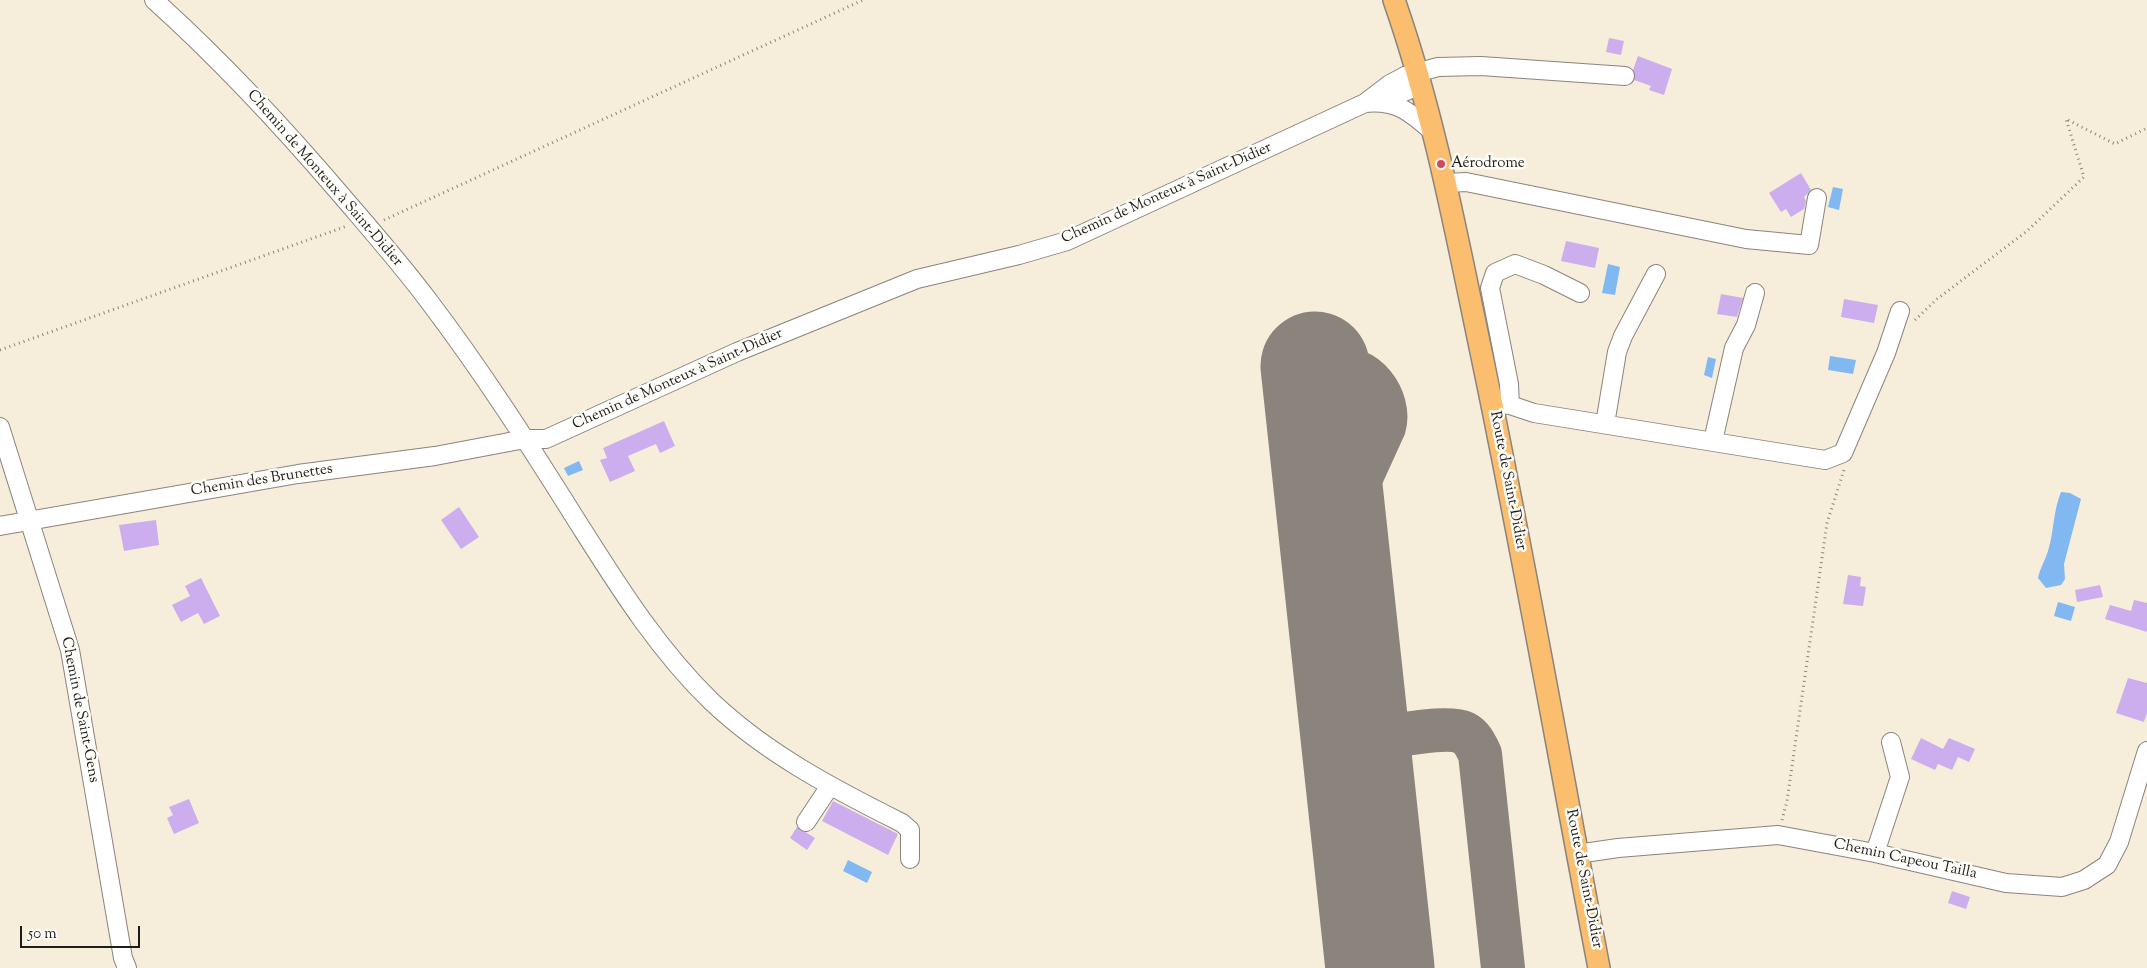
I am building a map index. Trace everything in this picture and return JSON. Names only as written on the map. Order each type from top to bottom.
[{"type":"main road","name":"Route de Saint-Didier","points":[[1394,0],[1433,132],[1501,404],[1577,854],[1599,968]]},
{"type":"street","name":"Chemin de Monteux à Saint-Didier","points":[[154,0],[200,41],[284,128],[368,227],[428,301],[525,439],[546,440],[737,352],[917,279],[1019,255],[1067,241],[1373,102],[1390,84],[1418,78],[1438,67],[1481,66],[1625,76]]},
{"type":"street","points":[[1373,102],[1403,108],[1433,132]]},
{"type":"street","points":[[1446,183],[1466,182],[1746,239],[1809,245],[1817,198]]},
{"type":"street","points":[[1580,293],[1544,275],[1515,264],[1495,273],[1490,288],[1509,384],[1501,404],[1534,413],[1825,460],[1842,453],[1886,353],[1900,311]]},
{"type":"street","points":[[1604,424],[1617,352],[1656,274]]},
{"type":"street","points":[[1713,441],[1734,348],[1746,325],[1755,293]]},
{"type":"street","name":"Chemin de Saint-Gens","points":[[0,427],[70,650],[109,884],[123,958],[128,968]]},
{"type":"street","points":[[525,439],[614,579],[679,668],[713,703],[758,741],[830,786],[902,823],[910,830],[910,859]]},
{"type":"street","name":"Chemin des Brunettes","points":[[0,526],[298,474],[435,456],[525,439]]},
{"type":"street","points":[[1876,853],[1900,777],[1891,742]]},
{"type":"street","name":"Chemin Capeou Tailla","points":[[1577,854],[1618,848],[1778,835],[1876,853],[2006,883],[2062,887],[2084,880],[2107,865],[2119,842],[2147,751]]},
{"type":"street","points":[[806,822],[830,786]]},
{"type":"path","points":[[0,350],[350,225],[368,227],[862,0]]},
{"type":"path","points":[[1913,324],[1937,299],[2027,231],[2084,177],[2066,119],[2115,144],[2147,128]]},
{"type":"path","points":[[1778,835],[1787,801],[1828,523],[1848,462]]},
{"type":"water","points":[[1833,187],[1843,189],[1839,210],[1828,207]]},
{"type":"water","points":[[1608,264],[1620,267],[1615,295],[1602,293]]},
{"type":"water","points":[[1830,356],[1856,360],[1853,374],[1828,370]]},
{"type":"water","points":[[1708,357],[1716,359],[1712,378],[1704,375]]},
{"type":"water","points":[[579,461],[583,470],[568,476],[564,468]]},
{"type":"water","points":[[2061,492],[2070,493],[2081,499],[2064,564],[2065,579],[2061,585],[2046,588],[2038,578],[2050,544],[2056,507]]},
{"type":"water","points":[[2058,602],[2075,607],[2071,621],[2054,616]]},
{"type":"water","points":[[848,860],[872,872],[867,883],[843,871]]},
{"type":"building","points":[[1609,38],[1624,41],[1621,55],[1606,52]]},
{"type":"building","points":[[1638,56],[1672,69],[1664,95],[1649,90],[1651,86],[1634,80],[1633,70]]},
{"type":"building","points":[[1801,173],[1811,190],[1804,197],[1806,201],[1804,209],[1791,217],[1786,209],[1781,212],[1769,193]]},
{"type":"building","points":[[1566,241],[1599,248],[1595,268],[1561,261]]},
{"type":"building","points":[[1721,294],[1743,298],[1737,317],[1717,314]]},
{"type":"building","points":[[1844,299],[1878,305],[1874,323],[1841,317]]},
{"type":"building","points":[[664,421],[675,446],[660,453],[656,444],[628,456],[635,471],[610,482],[600,460],[607,458],[603,448]]},
{"type":"building","points":[[459,507],[479,537],[461,549],[441,520]]},
{"type":"building","points":[[156,520],[159,545],[124,551],[119,525]]},
{"type":"building","points":[[1848,575],[1861,577],[1860,586],[1866,587],[1863,606],[1843,604]]},
{"type":"building","points":[[201,578],[220,616],[204,624],[198,613],[181,622],[172,605],[190,596],[185,586]]},
{"type":"building","points":[[2100,585],[2103,597],[2077,602],[2075,590]]},
{"type":"building","points":[[2134,600],[2147,603],[2147,632],[2105,619],[2110,605],[2131,611]]},
{"type":"building","points":[[2128,678],[2147,683],[2147,713],[2144,722],[2116,713]]},
{"type":"building","points":[[1921,738],[1943,749],[1949,738],[1975,749],[1969,762],[1958,757],[1952,770],[1938,764],[1935,770],[1911,759]]},
{"type":"building","points":[[189,799],[199,823],[174,834],[167,818],[173,815],[169,807]]},
{"type":"building","points":[[833,801],[898,834],[888,855],[822,821]]},
{"type":"building","points":[[797,827],[815,838],[807,850],[790,838]]},
{"type":"building","points":[[1952,891],[1970,897],[1966,909],[1948,903]]},
{"type":"taxiway","points":[[1318,381],[1334,371],[1345,369],[1356,372],[1366,377],[1374,385],[1384,405],[1384,427],[1333,539]]},
{"type":"taxiway","points":[[1356,742],[1443,730],[1464,733],[1474,742],[1480,754],[1503,968]]},
{"type":"runway","points":[[1315,366],[1380,968]]},
{"type":"place","name":"Aérodrome","points":[[1441,164]]}]
